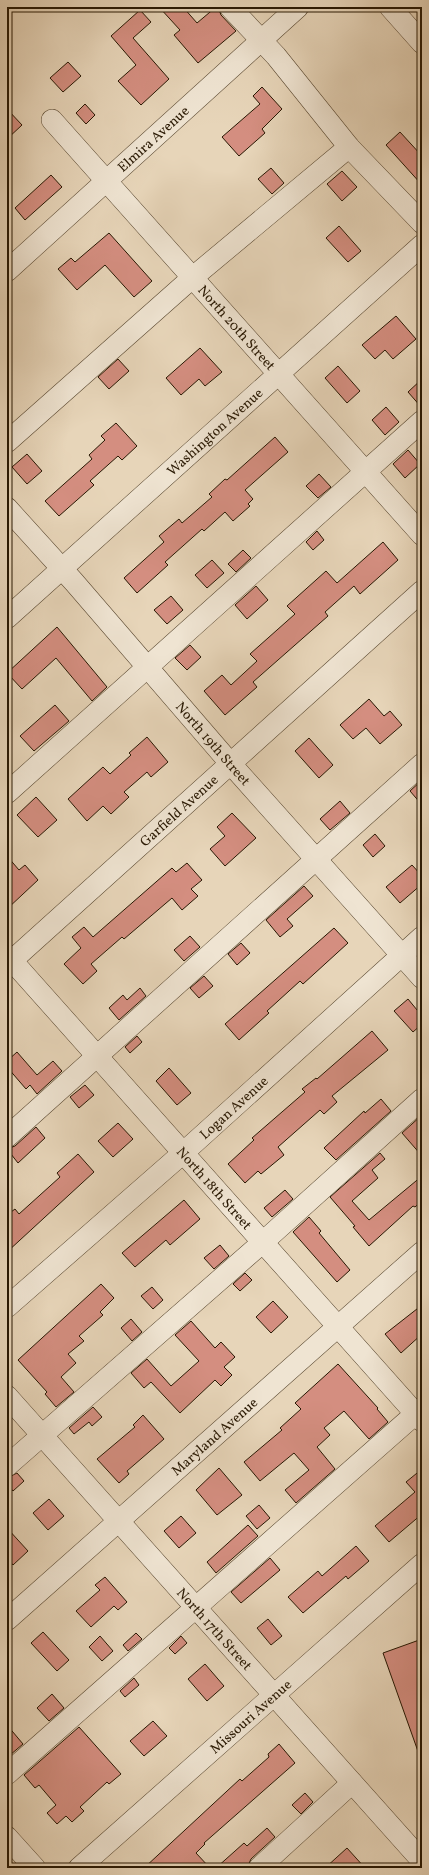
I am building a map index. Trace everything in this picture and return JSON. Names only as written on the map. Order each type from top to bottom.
[{"type":"street","points":[[230,7],[318,107],[349,147],[422,223]]},
{"type":"street","name":"Elmira Avenue","points":[[7,271],[298,7]]},
{"type":"street","points":[[390,7],[422,43]]},
{"type":"street","name":"North 20th Street","points":[[52,120],[422,535]]},
{"type":"street","points":[[7,442],[192,278],[349,147]]},
{"type":"street","name":"Washington Avenue","points":[[7,618],[422,245]]},
{"type":"street","points":[[7,793],[422,421]]},
{"type":"street","name":"North 19th Street","points":[[7,508],[62,568],[230,763],[422,978]]},
{"type":"street","name":"Garfield Avenue","points":[[9,960],[422,591]]},
{"type":"street","points":[[7,1137],[315,858],[422,764]]},
{"type":"street","name":"Logan Avenue","points":[[7,1307],[183,1153],[422,937]]},
{"type":"street","name":"North 18th Street","points":[[9,960],[97,1056],[338,1327],[420,1414]]},
{"type":"street","points":[[7,1466],[263,1242],[422,1099]]},
{"type":"street","name":"Maryland Avenue","points":[[7,1620],[422,1252]]},
{"type":"street","name":"North 17th Street","points":[[7,1396],[422,1862]]},
{"type":"street","points":[[7,1774],[195,1607],[420,1414]]},
{"type":"street","name":"Missouri Avenue","points":[[79,1868],[422,1564]]},
{"type":"street","points":[[259,1868],[352,1783]]},
{"type":"street","points":[[7,1837],[35,1868]]},
{"type":"building","points":[[159,7],[183,7],[197,23],[216,7],[218,7],[221,15],[236,31],[198,63],[174,35],[180,30]]},
{"type":"building","points":[[140,10],[151,22],[133,38],[169,79],[141,105],[118,81],[136,65],[111,36]]},
{"type":"building","points":[[68,62],[81,76],[63,92],[50,78]]},
{"type":"building","points":[[262,87],[282,109],[262,129],[265,133],[239,156],[222,137],[260,104],[253,96]]},
{"type":"building","points":[[85,104],[95,115],[86,124],[76,113]]},
{"type":"building","points":[[7,109],[22,125],[7,139]]},
{"type":"building","points":[[400,132],[422,156],[422,185],[386,145]]},
{"type":"building","points":[[271,168],[284,183],[272,194],[258,179]]},
{"type":"building","points":[[342,171],[357,187],[342,201],[327,184]]},
{"type":"building","points":[[51,175],[62,187],[25,220],[15,208]]},
{"type":"building","points":[[339,226],[361,251],[348,262],[326,238]]},
{"type":"building","points":[[109,233],[152,281],[134,297],[105,265],[77,290],[58,269],[71,258],[75,262]]},
{"type":"building","points":[[396,316],[416,339],[393,359],[385,350],[375,359],[362,345]]},
{"type":"building","points":[[200,348],[222,372],[205,386],[199,379],[181,395],[166,378]]},
{"type":"building","points":[[118,359],[129,371],[109,389],[98,377]]},
{"type":"building","points":[[338,366],[360,391],[347,403],[325,378]]},
{"type":"building","points":[[422,379],[422,408],[408,392]]},
{"type":"building","points":[[386,407],[399,422],[385,435],[372,420]]},
{"type":"building","points":[[116,423],[137,446],[122,460],[118,456],[90,481],[94,485],[59,516],[45,501],[92,459],[89,455],[105,440],[101,436]]},
{"type":"building","points":[[275,437],[288,452],[245,490],[253,499],[248,504],[250,506],[233,521],[225,512],[204,531],[202,529],[165,562],[168,565],[137,593],[124,578],[164,542],[159,536],[179,519],[182,523],[212,497],[209,494],[225,479],[227,480]]},
{"type":"building","points":[[408,450],[420,464],[405,478],[393,464]]},
{"type":"building","points":[[27,454],[42,471],[27,484],[12,467]]},
{"type":"building","points":[[319,474],[331,487],[318,498],[306,486]]},
{"type":"building","points":[[317,531],[324,540],[313,550],[306,542]]},
{"type":"building","points":[[383,542],[398,560],[360,594],[354,586],[325,612],[328,616],[253,682],[257,687],[225,715],[204,691],[222,675],[231,685],[257,661],[250,654],[295,614],[287,606],[326,571],[337,583]]},
{"type":"building","points":[[243,550],[251,558],[236,572],[228,564]]},
{"type":"building","points":[[212,560],[224,573],[207,588],[195,575]]},
{"type":"building","points":[[256,586],[268,600],[247,619],[235,605]]},
{"type":"building","points":[[171,596],[183,610],[167,624],[154,610]]},
{"type":"building","points":[[57,627],[107,687],[92,701],[56,658],[22,689],[7,673]]},
{"type":"building","points":[[190,645],[201,657],[187,670],[175,658]]},
{"type":"building","points":[[369,699],[384,716],[390,711],[402,725],[380,744],[366,728],[353,739],[340,725]]},
{"type":"building","points":[[55,705],[69,721],[34,751],[20,736]]},
{"type":"building","points":[[147,737],[168,762],[151,777],[147,772],[124,792],[129,797],[111,814],[103,806],[87,821],[68,799],[103,767],[110,774],[131,755],[129,753]]},
{"type":"building","points":[[309,738],[333,765],[319,778],[295,751]]},
{"type":"building","points":[[422,780],[422,805],[410,791]]},
{"type":"building","points":[[36,797],[57,820],[38,837],[17,815]]},
{"type":"building","points":[[340,801],[350,813],[330,830],[320,819]]},
{"type":"building","points":[[232,813],[256,838],[225,866],[210,849],[225,836],[217,827]]},
{"type":"building","points":[[375,834],[385,846],[373,857],[363,845]]},
{"type":"building","points":[[7,856],[19,870],[25,865],[38,880],[7,909]]},
{"type":"building","points":[[187,863],[202,880],[191,889],[198,896],[182,910],[172,898],[124,939],[122,937],[91,964],[97,971],[83,984],[64,964],[81,948],[72,937],[84,927],[93,937],[172,868],[176,872]]},
{"type":"building","points":[[412,865],[422,876],[422,884],[400,903],[386,887]]},
{"type":"building","points":[[304,886],[313,896],[287,919],[293,926],[280,937],[266,920]]},
{"type":"building","points":[[334,928],[348,943],[303,984],[300,981],[267,1011],[269,1013],[239,1040],[225,1024]]},
{"type":"building","points":[[190,936],[200,947],[184,961],[174,950]]},
{"type":"building","points":[[241,943],[250,953],[237,965],[228,954]]},
{"type":"building","points":[[204,976],[213,986],[199,998],[190,988]]},
{"type":"building","points":[[140,988],[146,996],[119,1020],[109,1008],[123,995],[127,1000]]},
{"type":"building","points":[[408,999],[422,1016],[422,1024],[413,1032],[394,1011]]},
{"type":"building","points":[[372,1031],[388,1050],[332,1096],[337,1102],[324,1114],[320,1110],[278,1147],[284,1155],[261,1174],[258,1171],[245,1183],[228,1164],[254,1140],[252,1138],[305,1092],[302,1089],[316,1078],[317,1079]]},
{"type":"building","points":[[137,1036],[142,1042],[130,1053],[125,1047]]},
{"type":"building","points":[[17,1052],[37,1075],[53,1061],[62,1071],[37,1094],[30,1085],[26,1089],[7,1067],[7,1061]]},
{"type":"building","points":[[169,1068],[191,1093],[177,1105],[156,1081]]},
{"type":"building","points":[[85,1085],[94,1095],[79,1108],[70,1097]]},
{"type":"building","points":[[381,1099],[391,1111],[336,1160],[324,1148],[364,1111],[365,1113]]},
{"type":"building","points":[[422,1115],[422,1156],[402,1133]]},
{"type":"building","points":[[118,1123],[133,1139],[113,1157],[98,1141]]},
{"type":"building","points":[[36,1127],[45,1138],[18,1163],[7,1149],[15,1146]]},
{"type":"building","points":[[380,1153],[385,1159],[372,1170],[378,1178],[352,1201],[369,1220],[422,1176],[422,1201],[415,1207],[413,1206],[369,1246],[353,1227],[355,1226],[330,1197]]},
{"type":"building","points":[[78,1154],[94,1172],[7,1252],[7,1215],[15,1209],[19,1214],[60,1177],[57,1173]]},
{"type":"building","points":[[285,1190],[293,1199],[272,1217],[264,1208]]},
{"type":"building","points":[[184,1200],[200,1219],[170,1245],[166,1240],[135,1267],[122,1253]]},
{"type":"building","points":[[309,1217],[321,1231],[319,1233],[350,1270],[337,1282],[293,1232]]},
{"type":"building","points":[[220,1245],[229,1256],[214,1269],[204,1258]]},
{"type":"building","points":[[245,1273],[252,1280],[240,1291],[233,1284]]},
{"type":"building","points":[[101,1284],[114,1298],[100,1312],[103,1315],[79,1336],[84,1341],[68,1354],[76,1363],[61,1377],[74,1392],[56,1407],[45,1394],[47,1392],[18,1360]]},
{"type":"building","points":[[152,1287],[163,1300],[153,1309],[141,1296]]},
{"type":"building","points":[[273,1301],[288,1317],[271,1333],[256,1317]]},
{"type":"building","points":[[422,1305],[422,1334],[401,1353],[385,1334]]},
{"type":"building","points":[[131,1319],[142,1332],[132,1341],[121,1328]]},
{"type":"building","points":[[191,1321],[215,1348],[221,1342],[235,1357],[224,1367],[232,1375],[221,1386],[215,1380],[180,1413],[151,1382],[144,1388],[131,1373],[147,1359],[171,1386],[199,1361],[175,1335]]},
{"type":"building","points":[[338,1364],[378,1408],[377,1409],[388,1422],[369,1439],[344,1411],[324,1428],[330,1435],[317,1447],[335,1469],[296,1503],[285,1490],[309,1470],[294,1453],[260,1481],[244,1462],[282,1430],[280,1428],[301,1409],[295,1403]]},
{"type":"building","points":[[93,1407],[102,1417],[92,1426],[89,1422],[74,1434],[69,1428]]},
{"type":"building","points":[[143,1415],[164,1439],[127,1471],[129,1474],[119,1483],[97,1459],[135,1427],[133,1425]]},
{"type":"building","points":[[219,1468],[242,1495],[217,1515],[196,1490]]},
{"type":"building","points":[[422,1469],[422,1514],[389,1542],[375,1526],[415,1492],[406,1482]]},
{"type":"building","points":[[17,1473],[24,1481],[13,1491],[7,1484],[7,1478]]},
{"type":"building","points":[[49,1499],[64,1516],[48,1530],[33,1513]]},
{"type":"building","points":[[259,1505],[270,1518],[257,1529],[246,1516]]},
{"type":"building","points":[[181,1516],[196,1533],[179,1548],[164,1531]]},
{"type":"building","points":[[248,1525],[258,1536],[216,1573],[207,1562]]},
{"type":"building","points":[[7,1528],[28,1551],[13,1565],[7,1558]]},
{"type":"building","points":[[356,1546],[369,1561],[348,1579],[346,1576],[303,1613],[288,1597],[318,1571],[322,1576]]},
{"type":"building","points":[[270,1558],[280,1570],[241,1603],[231,1592]]},
{"type":"building","points":[[105,1577],[127,1602],[118,1610],[114,1606],[91,1627],[76,1611],[100,1590],[95,1585]]},
{"type":"building","points":[[268,1619],[282,1636],[271,1645],[257,1628]]},
{"type":"building","points":[[43,1632],[69,1660],[57,1671],[31,1643]]},
{"type":"building","points":[[136,1633],[142,1639],[128,1651],[123,1645]]},
{"type":"building","points":[[100,1636],[113,1651],[102,1661],[89,1647]]},
{"type":"building","points":[[181,1636],[187,1643],[175,1654],[169,1648]]},
{"type":"building","points":[[422,1639],[422,1756],[420,1757],[383,1653]]},
{"type":"building","points":[[205,1664],[224,1686],[207,1701],[188,1679]]},
{"type":"building","points":[[134,1678],[139,1685],[125,1697],[120,1691]]},
{"type":"building","points":[[52,1694],[64,1708],[49,1721],[37,1708]]},
{"type":"building","points":[[153,1721],[167,1736],[144,1756],[130,1741]]},
{"type":"building","points":[[7,1725],[23,1744],[10,1755],[7,1752]]},
{"type":"building","points":[[79,1727],[121,1774],[109,1784],[107,1782],[80,1807],[84,1811],[72,1822],[66,1816],[57,1824],[47,1813],[56,1805],[39,1785],[35,1788],[24,1775]]},
{"type":"building","points":[[279,1744],[295,1763],[204,1843],[205,1844],[196,1853],[210,1868],[144,1868],[240,1779],[242,1781],[269,1757],[268,1754]]},
{"type":"building","points":[[305,1793],[313,1802],[301,1814],[292,1805]]},
{"type":"building","points":[[267,1828],[275,1837],[251,1859],[247,1868],[216,1868],[244,1843],[247,1846]]},
{"type":"building","points":[[347,1848],[365,1868],[325,1868]]}]
